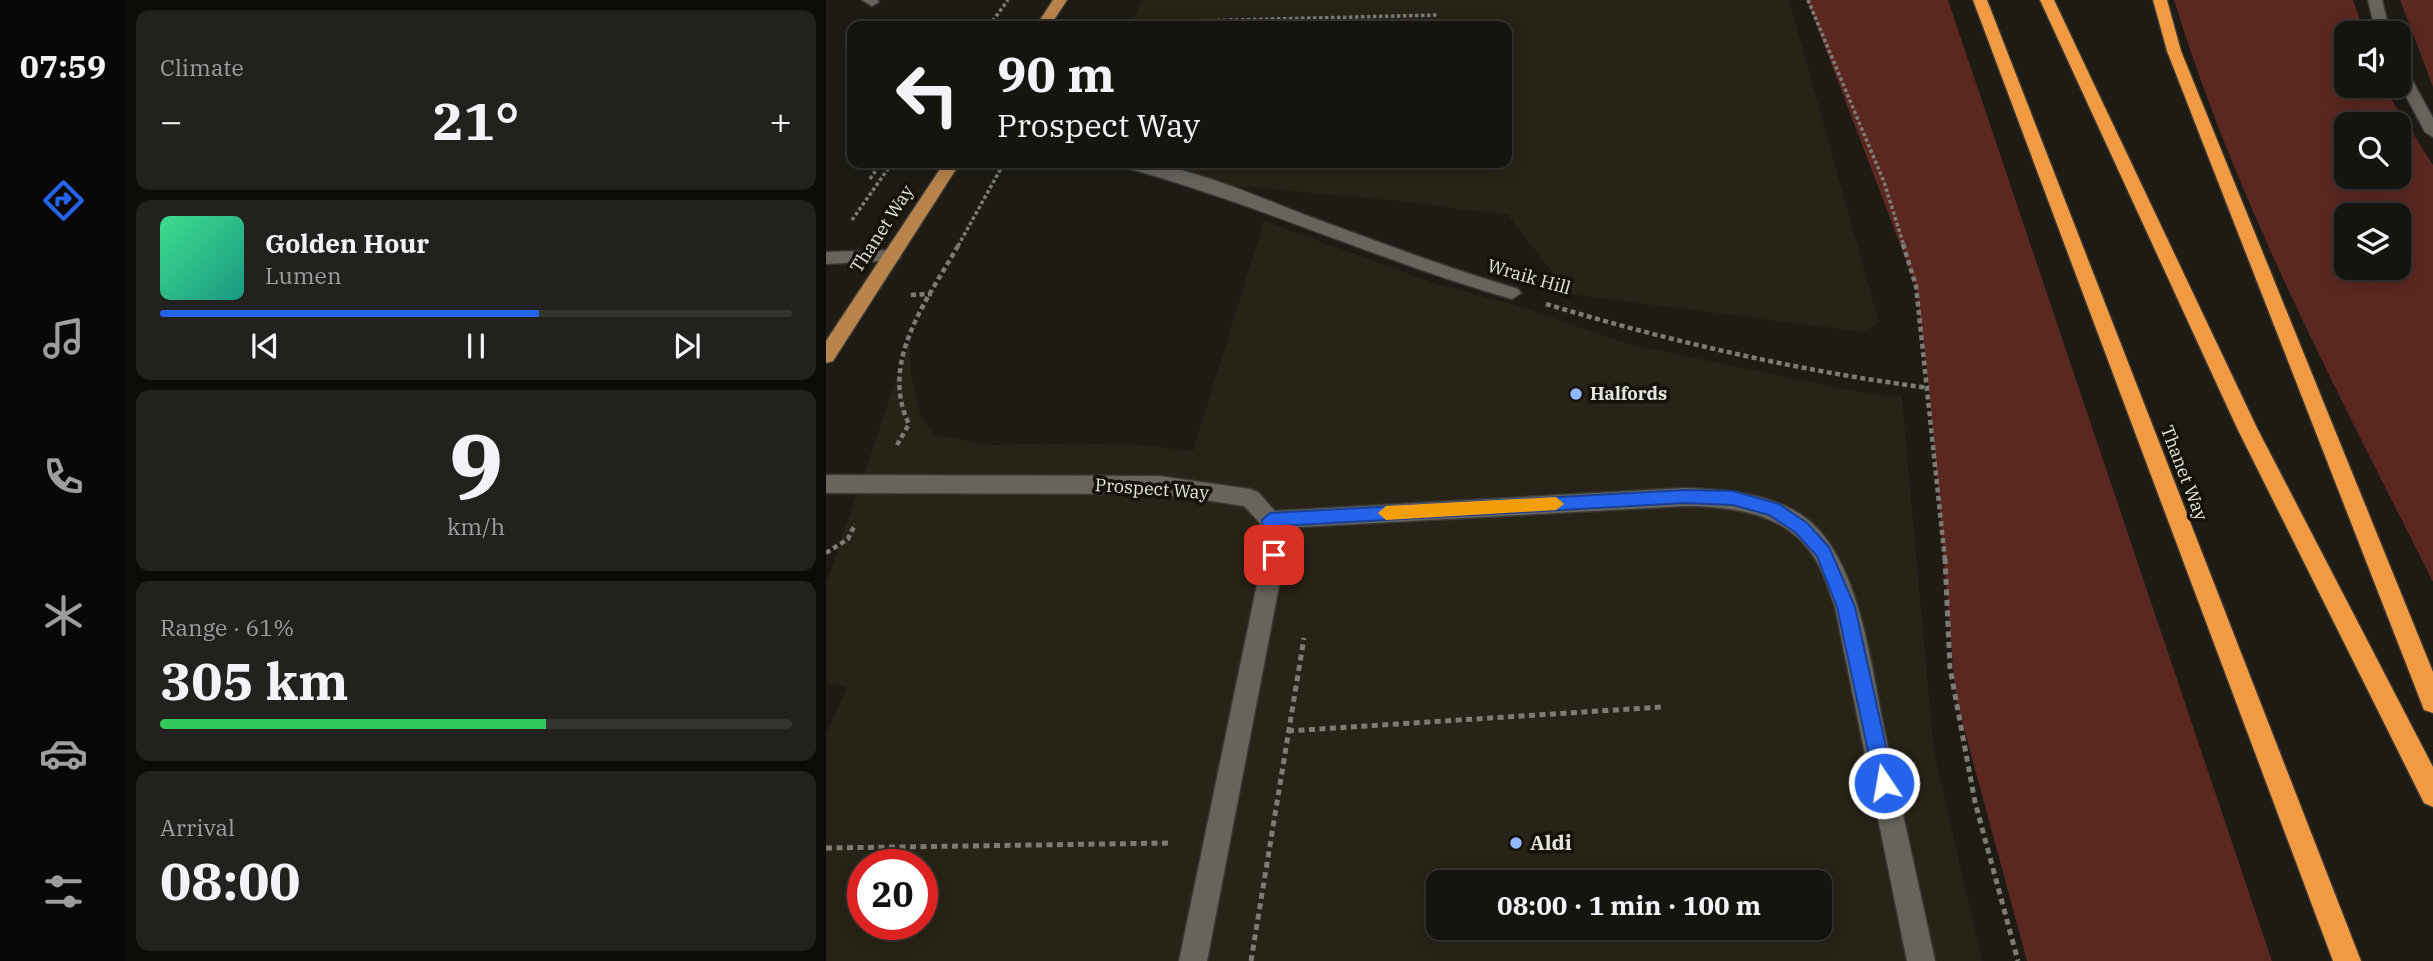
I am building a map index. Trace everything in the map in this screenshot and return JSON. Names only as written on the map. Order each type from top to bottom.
[{"type":"highway","name":"Thanet Way","points":[[1980,0],[2347,961]]},
{"type":"highway","points":[[2047,0],[2247,428],[2433,794]]},
{"type":"highway","points":[[2160,0],[2174,51],[2433,702]]},
{"type":"main road","points":[[1046,21],[1060,0]]},
{"type":"main road","name":"Thanet Way","points":[[826,356],[950,168]]},
{"type":"street","points":[[2375,0],[2380,21]]},
{"type":"street","points":[[2411,91],[2433,132]]},
{"type":"street","name":"Wraik Hill","points":[[1146,168],[1227,192],[1448,276],[1512,293]]},
{"type":"street","points":[[826,258],[892,256]]},
{"type":"street","name":"Prospect Way","points":[[826,484],[1159,485],[1251,498],[1270,520]]},
{"type":"street","points":[[1193,961],[1274,555],[1270,520],[1697,497],[1733,498],[1774,509],[1801,527],[1823,552],[1846,607],[1921,961]]},
{"type":"path","points":[[993,21],[1008,0]]},
{"type":"path","points":[[1808,0],[1848,89],[1896,221],[1916,286],[1944,547],[1950,668],[1975,802],[2018,961]]},
{"type":"path","points":[[1193,21],[1437,15]]},
{"type":"path","points":[[870,178],[877,168]]},
{"type":"path","points":[[826,258],[889,168]]},
{"type":"path","points":[[826,552],[848,539],[909,424],[903,412],[898,363],[914,324],[1001,168]]},
{"type":"path","name":"Wraik Hill","points":[[1512,293],[1633,331],[1881,382],[1929,388]]},
{"type":"path","points":[[1251,961],[1306,626]]},
{"type":"path","points":[[1288,731],[1662,707]]},
{"type":"path","points":[[826,848],[1269,839]]},
{"type":"shaded area","points":[[1142,0],[1789,0],[1879,323],[1862,332],[1569,294],[1508,215],[1400,201],[1205,183],[1177,168],[1512,168],[1512,21],[1132,21]]},
{"type":"shaded area","points":[[1807,0],[1948,0],[2272,961],[2027,961],[1956,699],[1929,388],[1916,286]]},
{"type":"shaded area","points":[[2174,0],[2353,0],[2361,21],[2334,21],[2334,98],[2391,98],[2399,112],[2334,112],[2334,189],[2411,189],[2411,130],[2433,165],[2433,582],[2291,296],[2227,150]]},
{"type":"shaded area","points":[[2400,0],[2433,0],[2433,87],[2411,29],[2411,21],[2408,21]]},
{"type":"shaded area","points":[[1264,221],[1434,283],[1508,303],[1628,344],[1858,392],[1902,397],[1934,752],[1982,961],[826,961],[826,735],[847,686],[826,684],[826,584],[910,340],[911,374],[920,414],[932,434],[988,445],[1123,443],[1193,451]]},
{"type":"slow traffic","points":[[1386,513],[1556,504]]},
{"type":"place","name":"Halfords","points":[[1576,394]]},
{"type":"place","name":"Aldi","points":[[1516,843]]},
{"type":"route","points":[[1274,555],[1270,520],[1685,497],[1733,498],[1774,509],[1801,527],[1823,552],[1846,607],[1884,783]]}]
